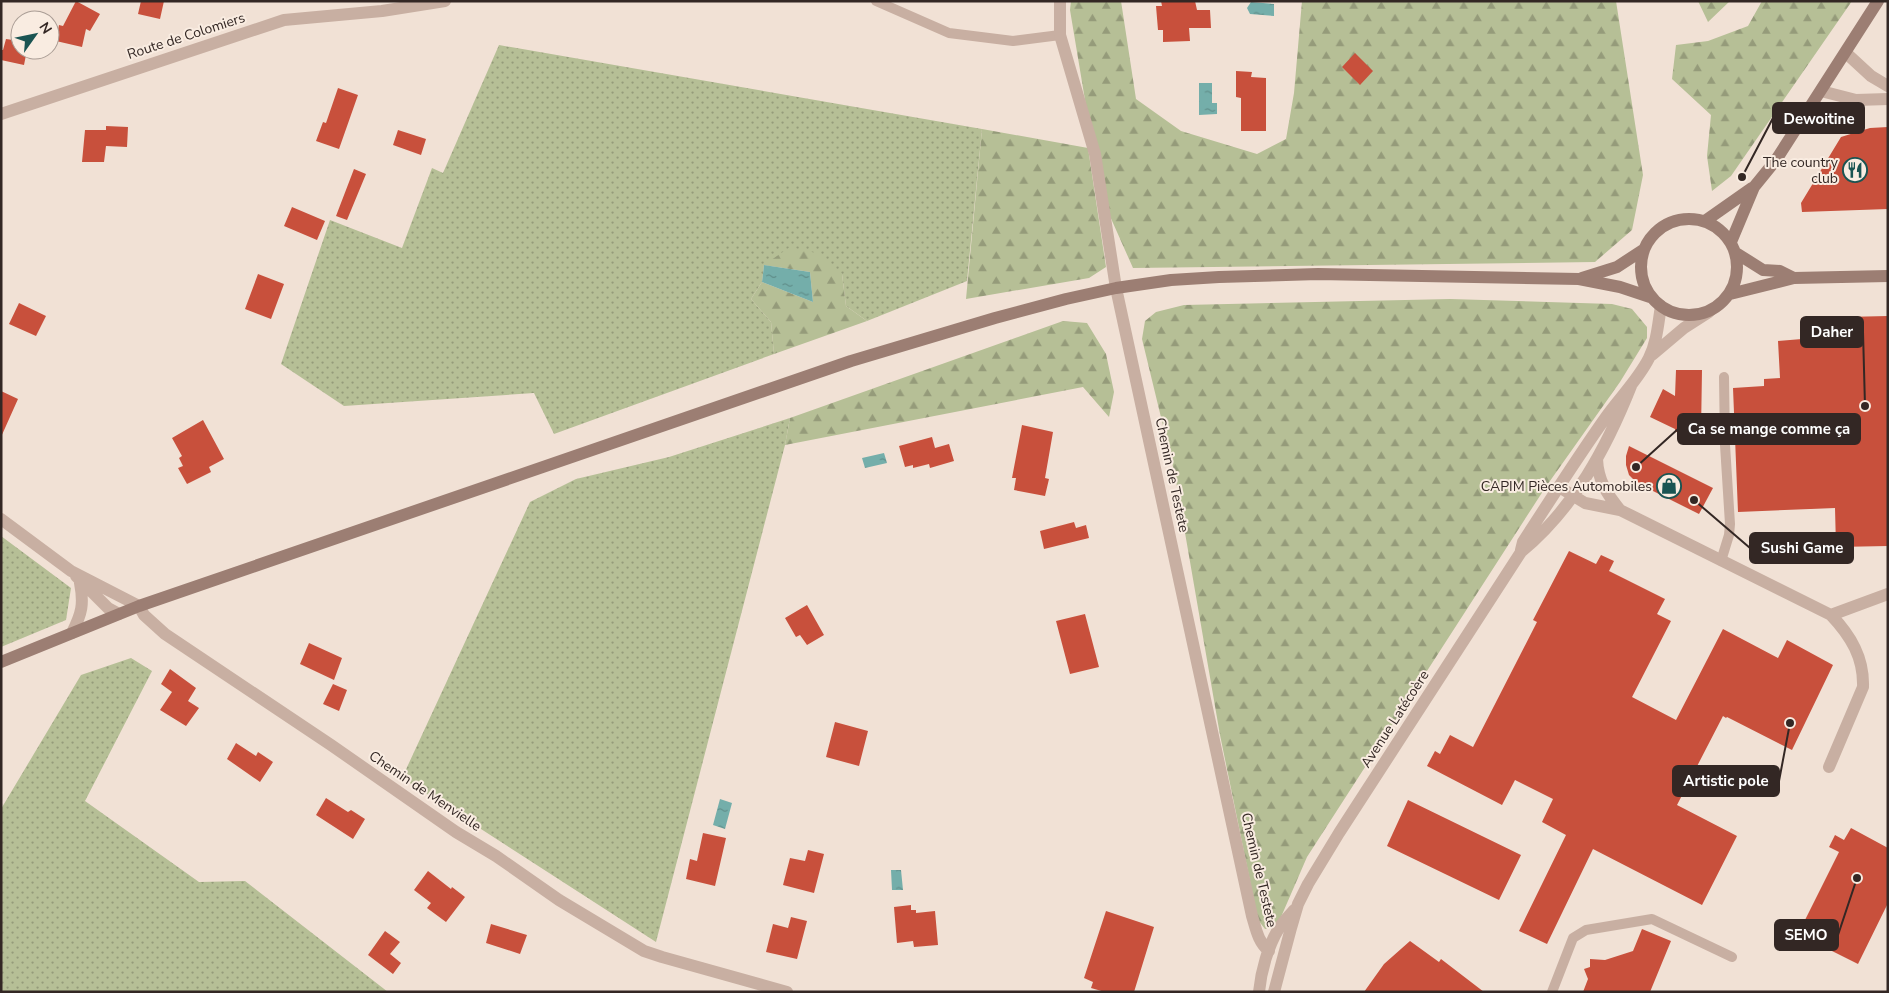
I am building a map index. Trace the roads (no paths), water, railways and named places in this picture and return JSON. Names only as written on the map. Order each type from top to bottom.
[{"type":"main road","points":[[1705,221],[1754,187],[1776,160],[1878,1]]},
{"type":"main road","points":[[1,662],[139,606],[851,361],[995,318],[1116,288],[1170,280],[1318,274],[1580,279],[1620,287],[1650,297],[1661,306],[1676,314],[1692,316],[1709,312],[1723,304],[1736,281],[1738,267],[1733,247],[1754,187]]},
{"type":"main road","points":[[1580,279],[1617,267],[1643,250],[1658,230],[1668,223],[1680,219],[1705,221],[1720,229],[1733,247],[1763,270],[1780,271],[1794,278]]},
{"type":"main road","points":[[1643,250],[1642,277],[1650,297]]},
{"type":"main road","points":[[1730,294],[1794,278],[1888,276]]},
{"type":"street","name":"Route de Colomiers","points":[[1,114],[284,20],[382,11],[445,1]]},
{"type":"street","name":"Chemin de Testete","points":[[1060,1],[1060,35],[1096,154],[1116,288],[1252,916],[1258,936],[1264,946],[1270,951]]},
{"type":"street","points":[[1846,53],[1871,76],[1888,86]]},
{"type":"street","points":[[1821,91],[1856,100],[1888,99]]},
{"type":"street","name":"Avenue Latécoère","points":[[1521,552],[1523,542],[1559,487],[1606,416],[1631,386],[1649,358],[1657,334],[1661,306]]},
{"type":"street","name":"Avenue Latécoère","points":[[1649,358],[1678,332],[1709,312]]},
{"type":"street","name":"Avenue Latécoère","points":[[1274,992],[1282,955],[1298,904],[1308,884],[1521,552],[1554,520],[1574,496],[1616,423],[1631,386]]},
{"type":"street","points":[[1597,459],[1603,486],[1620,510]]},
{"type":"street","points":[[1559,487],[1585,503],[1620,510],[1831,615],[1850,637],[1856,648],[1863,673],[1863,687],[1829,766]]},
{"type":"street","name":"Chemin de Menvielle","points":[[1,518],[71,570],[139,606],[144,615],[165,634],[331,745],[456,832],[496,856],[567,905],[644,951],[787,992]]},
{"type":"street","name":"Chemin de Menvielle","points":[[71,570],[80,583],[108,608],[119,614]]},
{"type":"street","name":"Chemin de Menvielle","points":[[72,632],[80,619],[84,602],[80,583]]},
{"type":"street","points":[[1831,615],[1888,594]]},
{"type":"street","name":"Avenue Latécoère","points":[[1259,992],[1260,981],[1279,928],[1298,904]]},
{"type":"lane","points":[[876,1],[949,33],[1014,41],[1060,35]]},
{"type":"lane","points":[[1721,561],[1729,535],[1730,524],[1725,444],[1724,377]]},
{"type":"lane","points":[[1552,992],[1573,938],[1586,930],[1652,919],[1732,956]]},
{"type":"water","points":[[1251,2],[1274,4],[1274,16],[1250,14],[1247,8]]},
{"type":"water","points":[[1199,83],[1212,83],[1212,103],[1217,103],[1217,114],[1199,115]]},
{"type":"water","points":[[764,265],[810,272],[813,302],[762,282]]},
{"type":"water","points":[[884,453],[887,463],[865,468],[862,458]]},
{"type":"water","points":[[720,799],[732,803],[725,829],[713,825]]},
{"type":"water","points":[[891,870],[901,870],[903,890],[892,890]]},
{"type":"place","name":"The country club","points":[[1855,170]]},
{"type":"place","name":"Dewoitine","points":[[1742,177]]},
{"type":"place","name":"Daher","points":[[1865,406]]},
{"type":"place","name":"Ca se mange comme ça","points":[[1636,467]]},
{"type":"place","name":"CAPIM Pièces Automobiles","points":[[1669,486]]},
{"type":"place","name":"Sushi Game","points":[[1694,500]]},
{"type":"place","name":"Artistic pole","points":[[1790,723]]},
{"type":"place","name":"SEMO","points":[[1857,878]]}]
